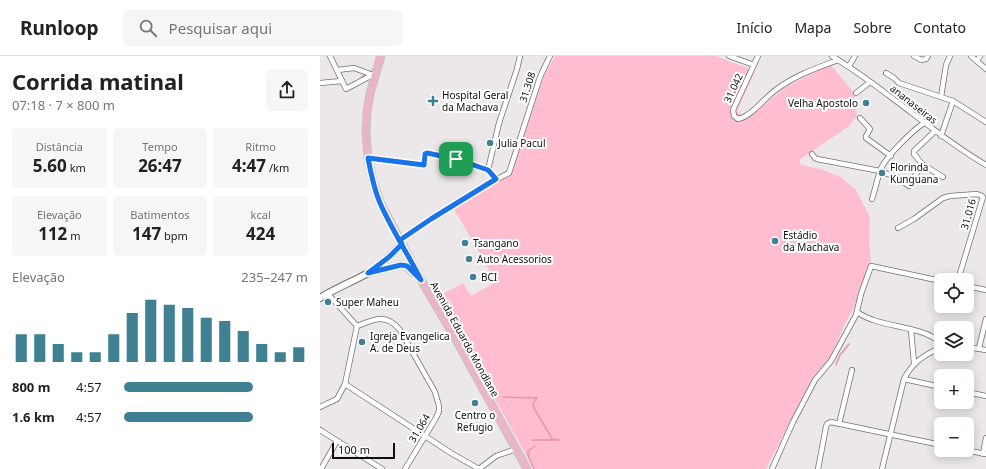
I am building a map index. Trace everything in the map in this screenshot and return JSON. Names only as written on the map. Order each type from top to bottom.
[{"type":"main road","name":"Avenida Eduardo Mondlane","points":[[381,56],[370,94],[366,133],[368,158],[373,181],[380,202],[421,280],[455,338],[527,469]]},
{"type":"main road","points":[[368,273],[401,265],[407,266],[421,280]]},
{"type":"street","points":[[330,56],[346,89],[375,74]]},
{"type":"street","points":[[488,170],[499,123],[520,56]]},
{"type":"street","name":"31.308","points":[[401,242],[431,219],[496,179],[509,173],[542,71],[550,56]]},
{"type":"street","points":[[729,56],[754,64]]},
{"type":"street","name":"31.042","points":[[758,56],[733,110],[736,118],[741,118],[748,115],[776,89],[787,82],[838,60]]},
{"type":"street","name":"ananaseiras","points":[[832,56],[849,66],[962,151],[986,165]]},
{"type":"street","points":[[849,66],[855,56]]},
{"type":"street","points":[[914,56],[921,60],[926,59],[928,56]]},
{"type":"street","points":[[941,97],[946,65],[950,56]]},
{"type":"street","points":[[971,56],[986,69]]},
{"type":"street","points":[[977,61],[980,56]]},
{"type":"street","points":[[337,70],[354,68],[375,74]]},
{"type":"street","points":[[886,73],[899,83],[953,101],[986,122]]},
{"type":"street","points":[[320,83],[342,81]]},
{"type":"street","points":[[856,93],[870,82]]},
{"type":"street","points":[[941,136],[953,101]]},
{"type":"street","points":[[860,118],[870,129],[866,138],[891,156]]},
{"type":"street","points":[[872,199],[880,171],[903,141],[924,122]]},
{"type":"street","points":[[935,131],[913,152],[922,164],[943,177]]},
{"type":"street","points":[[368,158],[424,165],[425,154],[427,153],[456,159],[488,170],[496,179]]},
{"type":"street","points":[[812,154],[817,159],[880,171],[898,178],[909,186],[922,164]]},
{"type":"street","name":"31.016","points":[[898,228],[920,215],[943,198],[977,194],[982,196],[983,197],[960,273]]},
{"type":"street","points":[[320,298],[327,293],[368,273],[389,257],[401,242]]},
{"type":"street","points":[[772,469],[793,422],[815,380],[831,361],[857,312],[861,294],[871,266],[934,280]]},
{"type":"street","points":[[974,287],[986,290]]},
{"type":"street","points":[[320,407],[336,399],[345,384],[357,326],[327,293]]},
{"type":"street","points":[[857,312],[865,317],[930,335],[934,338]]},
{"type":"street","name":"31.064","points":[[357,326],[379,319],[390,320],[400,330],[428,378],[437,398],[439,411],[405,469]]},
{"type":"street","points":[[979,348],[986,319]]},
{"type":"street","points":[[911,330],[914,363]]},
{"type":"street","points":[[974,348],[986,350]]},
{"type":"street","points":[[882,469],[904,379],[914,363],[934,351]]},
{"type":"street","points":[[839,424],[852,370]]},
{"type":"street","points":[[904,379],[934,385]]},
{"type":"street","points":[[345,384],[451,454],[479,469],[496,456],[516,449]]},
{"type":"street","points":[[974,393],[986,396]]},
{"type":"street","points":[[818,469],[827,424],[830,422],[934,444]]},
{"type":"street","points":[[320,430],[382,469]]},
{"type":"street","points":[[974,452],[984,454],[986,438]]},
{"type":"street","points":[[321,469],[337,441]]},
{"type":"shaded area","points":[[555,56],[716,56],[755,71],[737,111],[746,119],[789,85],[831,65],[854,93],[857,116],[848,127],[799,160],[801,165],[820,169],[841,177],[856,190],[870,217],[869,241],[871,260],[855,305],[831,355],[830,361],[810,383],[766,469],[534,469],[438,297],[463,283],[471,296],[496,282],[454,209],[514,165],[544,76]]},
{"type":"waterway","points":[[370,72],[373,70],[377,56]]},
{"type":"waterway","points":[[362,77],[366,74]]},
{"type":"waterway","points":[[836,365],[840,355],[849,344]]},
{"type":"waterway","points":[[503,397],[537,398]]},
{"type":"waterway","points":[[537,398],[533,404],[533,407],[552,439],[559,440]]},
{"type":"waterway","points":[[532,440],[555,440]]},
{"type":"waterway","points":[[534,469],[528,455],[528,451],[535,446]]},
{"type":"place","name":"Hospital Geral da Machava","points":[[433,101]]},
{"type":"place","name":"Velha Apostolo","points":[[866,103]]},
{"type":"place","name":"Julia Pacul","points":[[490,143]]},
{"type":"place","name":"Florinda Kunguana","points":[[882,173]]},
{"type":"place","name":"Estádio da Machava","points":[[775,241]]},
{"type":"place","name":"Tsangano","points":[[465,243]]},
{"type":"place","name":"Auto Acessorios","points":[[469,259]]},
{"type":"place","name":"BCI","points":[[473,277]]},
{"type":"place","name":"Super Maheu","points":[[328,302]]},
{"type":"place","name":"Igreja Evangelica A. de Deus","points":[[362,342]]},
{"type":"place","name":"Centro o Refugio","points":[[475,403]]},
{"type":"route","points":[[456,159],[426,153],[424,165],[368,158],[373,181],[380,202],[386,214],[402,244],[409,257],[421,280],[407,266],[404,265],[391,266],[368,273],[389,257],[402,244],[400,240],[496,179],[488,170],[456,159]]}]
